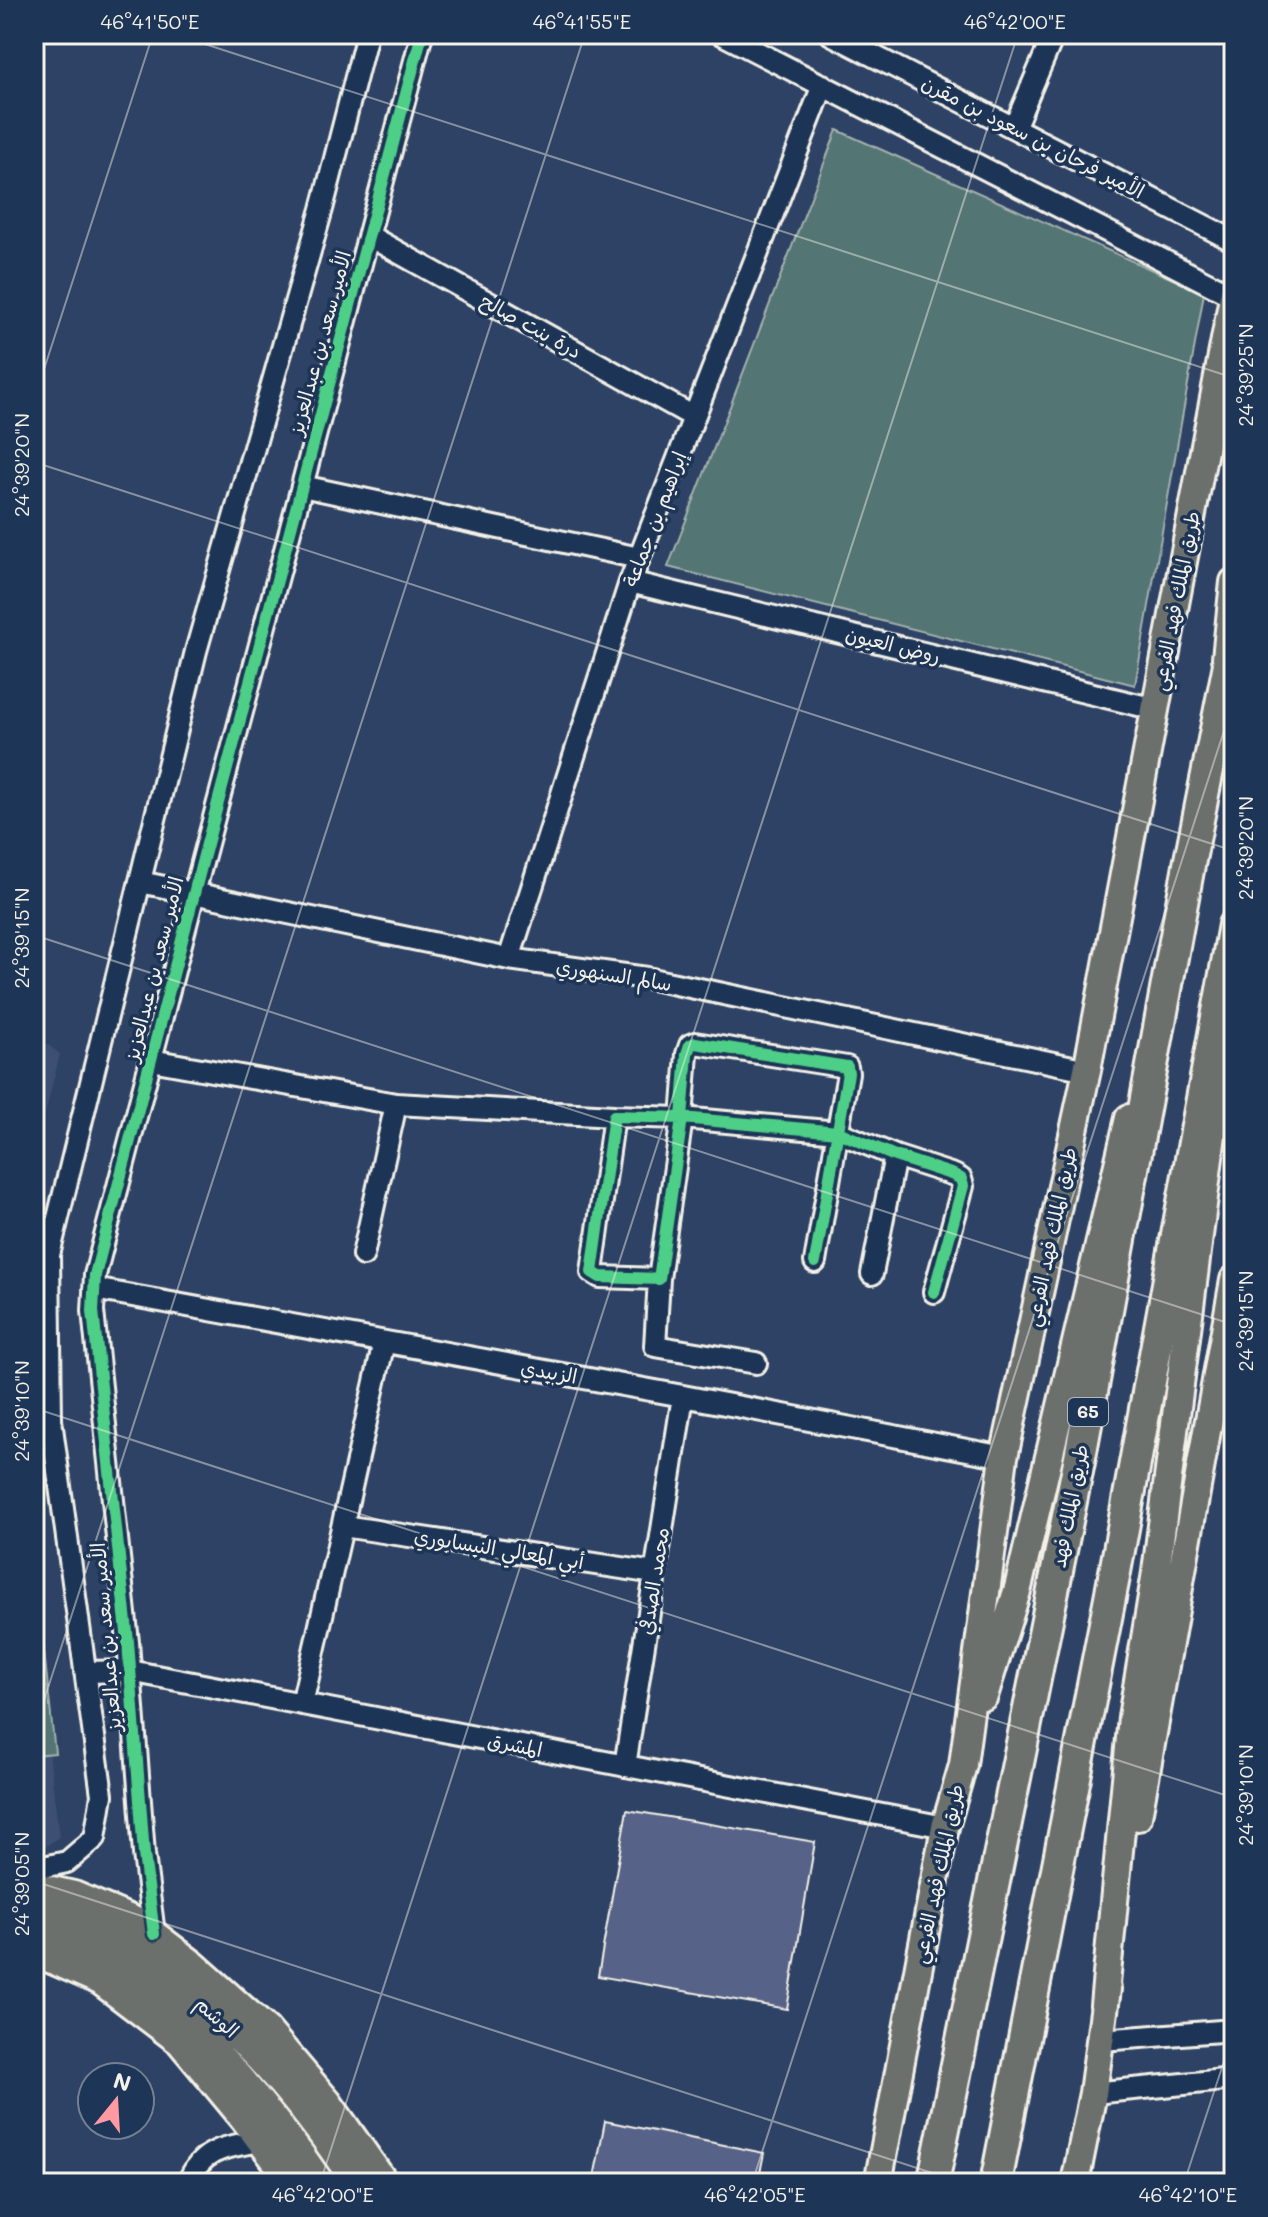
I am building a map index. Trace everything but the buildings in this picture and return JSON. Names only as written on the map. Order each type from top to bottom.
[{"type":"highway","name":"طريق الملك فهد","points":[[933,2183],[1080,1457],[1189,865],[1234,639]]},
{"type":"highway","points":[[996,2183],[1115,1572],[1234,925]]},
{"type":"main road","name":"طريق الملك فهد الفرعي","points":[[878,2182],[945,1827],[963,1765],[1004,1457],[1087,1070],[1234,294]]},
{"type":"main road","points":[[1219,717],[1234,582]]},
{"type":"main road","points":[[963,1765],[1018,1588],[1189,865]]},
{"type":"main road","points":[[1075,2183],[1101,2040],[1132,1717],[1158,1557],[1234,954]]},
{"type":"main road","points":[[1104,2005],[1234,1280]]},
{"type":"main road","points":[[34,1886],[74,1895],[138,1922],[193,1964],[267,2030],[328,2102],[385,2183]]},
{"type":"main road","name":"الوشم","points":[[34,1905],[77,1919],[163,1969],[237,2034],[284,2084],[355,2183]]},
{"type":"main road","name":"الوشم","points":[[34,1932],[80,1947],[114,1965],[177,2009],[246,2085],[299,2150],[321,2183]]},
{"type":"main road","points":[[34,1952],[100,1981],[180,2042],[292,2183]]},
{"type":"street","name":"الأمير سعد بن عبدالعزيز","points":[[34,1869],[67,1862],[95,1838],[102,1795],[51,1420],[49,1255],[196,651],[318,224],[367,34]]},
{"type":"street","name":"الأمير سعد بن عبدالعزيز","points":[[154,1934],[93,1311],[95,1275],[422,34]]},
{"type":"street","points":[[722,34],[1234,294]]},
{"type":"street","points":[[1014,128],[1054,34]]},
{"type":"street","name":"الأمير فرحان بن سعود بن مقرن","points":[[844,37],[1234,241]]},
{"type":"street","name":"إبراهيم بن جماعة","points":[[509,959],[630,582],[823,85]]},
{"type":"street","name":"درة بنت صالح","points":[[369,236],[694,417]]},
{"type":"street","points":[[302,486],[639,558]]},
{"type":"street","name":"روض العيون","points":[[630,582],[1155,709]]},
{"type":"street","name":"سالم السنهوري","points":[[140,882],[509,959],[647,978],[1087,1070]]},
{"type":"street","points":[[756,1363],[655,1346],[659,1279],[690,1045],[695,1043],[845,1066],[848,1073],[815,1262]]},
{"type":"street","points":[[151,1060],[396,1104],[682,1118],[838,1132],[961,1179],[963,1186],[934,1292]]},
{"type":"street","points":[[363,1255],[396,1104]]},
{"type":"street","points":[[614,1116],[592,1272],[600,1277],[659,1279]]},
{"type":"street","points":[[872,1274],[895,1156]]},
{"type":"street","name":"الزبيدي","points":[[94,1289],[1004,1457]]},
{"type":"street","points":[[302,1704],[384,1342]]},
{"type":"street","name":"محمد الصدفي","points":[[625,1766],[683,1396]]},
{"type":"street","name":"أبي المعالي النيسابوري","points":[[343,1526],[655,1573]]},
{"type":"street","name":"المشرق","points":[[85,1672],[130,1671],[945,1827]]},
{"type":"street","points":[[1101,2040],[1234,2030]]},
{"type":"street","points":[[1093,2093],[1234,2079]]},
{"type":"street","points":[[188,2183],[193,2171],[215,2150],[261,2141]]},
{"type":"shaded area","points":[[34,1034],[60,1054],[37,1147],[34,1148]]},
{"type":"shaded area","points":[[34,1620],[59,1837],[35,1854],[34,1854]]},
{"type":"green space","points":[[837,130],[1204,293],[1135,685],[668,567]]},
{"type":"green space","points":[[34,1614],[40,1614],[55,1753],[34,1755]]},
{"type":"cycle path","points":[[154,1934],[144,1854],[128,1642],[93,1311],[95,1275],[422,34]]},
{"type":"cycle path","points":[[815,1262],[848,1073],[847,1067],[695,1043],[690,1045],[682,1118],[614,1116],[592,1272],[600,1277],[659,1279],[682,1118],[838,1132],[961,1179],[963,1186],[934,1292]]}]
